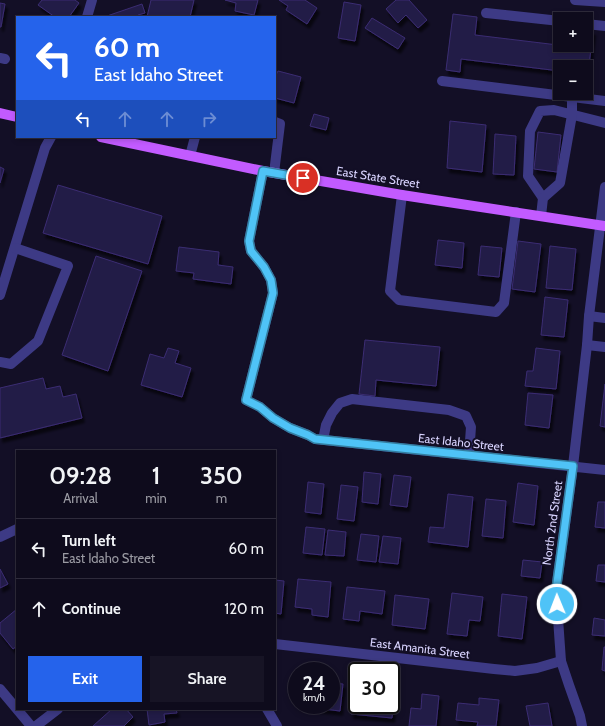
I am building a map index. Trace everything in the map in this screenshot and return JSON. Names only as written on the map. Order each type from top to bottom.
[{"type":"main road","points":[[0,113],[16,118]]},
{"type":"main road","name":"East State Street","points":[[111,138],[142,141],[190,156],[274,173],[402,195],[603,226]]},
{"type":"street","points":[[87,16],[92,0]]},
{"type":"street","points":[[575,0],[605,2]]},
{"type":"street","points":[[486,13],[553,20]]},
{"type":"street","points":[[593,25],[605,26]]},
{"type":"street","points":[[442,81],[553,95]]},
{"type":"street","points":[[541,216],[544,198],[560,183],[572,115],[572,100]]},
{"type":"street","points":[[593,100],[605,101]]},
{"type":"street","points":[[544,198],[528,176],[530,131],[540,111],[554,110],[605,123]]},
{"type":"street","points":[[274,173],[280,124],[276,122]]},
{"type":"street","points":[[0,295],[45,148],[50,138]]},
{"type":"street","points":[[190,156],[195,138]]},
{"type":"street","name":"East Idaho Street","points":[[263,171],[249,241],[251,251],[264,267],[271,280],[273,293],[246,400],[260,407],[273,418],[290,428],[319,440],[605,470]]},
{"type":"street","name":"North 2nd Street","points":[[582,726],[561,661],[556,590],[573,466],[589,316],[603,226],[605,187]]},
{"type":"street","points":[[402,195],[390,291],[399,300],[496,312],[504,303],[516,212]]},
{"type":"street","points":[[0,362],[11,364],[38,341],[68,266],[15,248]]},
{"type":"street","points":[[589,316],[605,318]]},
{"type":"street","points":[[587,345],[605,347]]},
{"type":"street","points":[[319,440],[332,413],[340,403],[352,399],[449,410],[466,416],[471,427],[469,455]]},
{"type":"street","points":[[0,537],[16,529]]},
{"type":"street","name":"East Amanita Street","points":[[276,644],[515,671],[537,668],[561,661]]},
{"type":"street","points":[[0,689],[16,708]]},
{"type":"street","points":[[18,710],[31,726]]},
{"type":"street","points":[[36,726],[57,710]]},
{"type":"street","points":[[268,710],[277,726]]},
{"type":"building","points":[[42,0],[75,0],[79,3],[70,16],[54,16],[38,5]]},
{"type":"building","points":[[151,0],[194,0],[190,16],[147,16]]},
{"type":"building","points":[[225,0],[258,0],[254,15],[235,11],[236,3]]},
{"type":"building","points":[[279,0],[305,0],[317,8],[307,24],[286,10],[288,6]]},
{"type":"building","points":[[396,0],[409,0],[427,20],[418,28],[406,15],[398,23],[386,9]]},
{"type":"building","points":[[344,2],[361,5],[355,41],[338,38]]},
{"type":"building","points":[[0,3],[5,4],[1,27],[0,27]]},
{"type":"building","points":[[142,4],[145,13],[138,16],[107,16]]},
{"type":"building","points":[[453,14],[477,17],[475,35],[553,44],[553,52],[591,52],[590,60],[553,60],[553,70],[461,59],[460,72],[446,70]]},
{"type":"building","points":[[372,18],[405,38],[398,49],[365,28]]},
{"type":"building","points":[[278,71],[301,77],[294,103],[276,98],[276,75]]},
{"type":"building","points":[[314,114],[329,118],[326,130],[310,126]]},
{"type":"building","points":[[450,121],[486,125],[482,172],[447,168]]},
{"type":"building","points":[[538,132],[561,135],[557,172],[534,169]]},
{"type":"building","points":[[495,134],[516,136],[514,175],[493,174]]},
{"type":"building","points":[[0,167],[4,169],[0,183]]},
{"type":"building","points":[[58,185],[162,216],[148,264],[43,233]]},
{"type":"building","points":[[438,240],[464,243],[462,268],[435,265]]},
{"type":"building","points":[[518,241],[541,244],[535,292],[512,289]]},
{"type":"building","points":[[481,246],[502,248],[499,277],[478,275]]},
{"type":"building","points":[[550,246],[576,249],[572,290],[546,288]]},
{"type":"building","points":[[179,247],[219,252],[218,265],[233,267],[231,284],[193,279],[194,273],[176,271]]},
{"type":"building","points":[[96,256],[142,271],[108,371],[62,355]]},
{"type":"building","points":[[545,297],[568,300],[564,337],[541,335]]},
{"type":"building","points":[[365,340],[440,347],[436,386],[376,380],[375,396],[359,394]]},
{"type":"building","points":[[168,348],[179,351],[175,363],[191,368],[182,397],[141,385],[150,354],[164,358]]},
{"type":"building","points":[[536,348],[560,351],[556,389],[525,386],[527,371],[533,371]]},
{"type":"building","points":[[43,378],[46,389],[60,386],[63,397],[76,394],[82,418],[0,438],[0,388]]},
{"type":"building","points":[[605,384],[605,427],[600,426]]},
{"type":"building","points":[[528,393],[553,395],[549,428],[525,425]]},
{"type":"building","points":[[364,472],[381,474],[378,504],[362,502]]},
{"type":"building","points":[[394,475],[411,477],[407,507],[390,505]]},
{"type":"building","points":[[308,482],[324,484],[321,514],[305,512]]},
{"type":"building","points":[[518,483],[538,486],[534,525],[513,522]]},
{"type":"building","points":[[341,485],[358,487],[354,521],[337,519]]},
{"type":"building","points":[[448,494],[473,497],[468,547],[428,542],[430,527],[444,528]]},
{"type":"building","points":[[486,499],[506,501],[503,538],[482,536]]},
{"type":"building","points":[[598,502],[605,502],[605,528],[595,527]]},
{"type":"building","points":[[306,527],[325,529],[322,555],[303,553]]},
{"type":"building","points":[[328,530],[346,532],[344,556],[325,555]]},
{"type":"building","points":[[361,534],[379,536],[376,562],[357,560]]},
{"type":"building","points":[[383,536],[401,538],[398,564],[379,562]]},
{"type":"building","points":[[523,560],[542,562],[540,578],[521,576]]},
{"type":"building","points":[[598,565],[605,565],[605,582],[596,581]]},
{"type":"building","points":[[0,569],[8,584],[0,588]]},
{"type":"building","points":[[298,579],[331,582],[328,617],[312,615],[312,609],[295,607]]},
{"type":"building","points":[[276,580],[284,581],[281,614],[276,613]]},
{"type":"building","points":[[347,587],[385,591],[382,614],[360,611],[359,621],[343,619]]},
{"type":"building","points":[[452,593],[483,597],[480,621],[469,620],[467,636],[447,634]]},
{"type":"building","points":[[502,594],[527,597],[522,639],[498,636]]},
{"type":"building","points":[[395,595],[429,599],[425,629],[392,625]]},
{"type":"building","points":[[16,610],[16,647],[13,649],[0,633],[0,623]]},
{"type":"building","points":[[594,618],[605,620],[605,636],[592,635]]},
{"type":"building","points":[[605,647],[605,671],[602,670]]},
{"type":"building","points":[[340,684],[343,684],[340,711]]},
{"type":"building","points":[[422,694],[439,696],[436,726],[409,726],[411,708],[421,709]]},
{"type":"building","points":[[479,698],[499,700],[496,726],[477,726],[478,722],[456,720],[458,703],[479,705]]},
{"type":"building","points":[[548,703],[552,726],[530,726],[526,706]]},
{"type":"building","points":[[111,710],[127,710],[133,717],[124,726],[93,726]]},
{"type":"building","points":[[147,710],[176,710],[177,713],[164,714],[165,722],[149,725]]},
{"type":"building","points":[[351,714],[392,714],[392,718]]},
{"type":"route","points":[[303,178],[263,171],[249,241],[251,251],[264,267],[271,280],[273,293],[246,400],[260,407],[273,418],[290,428],[315,439],[573,466],[556,590],[557,604]]}]
